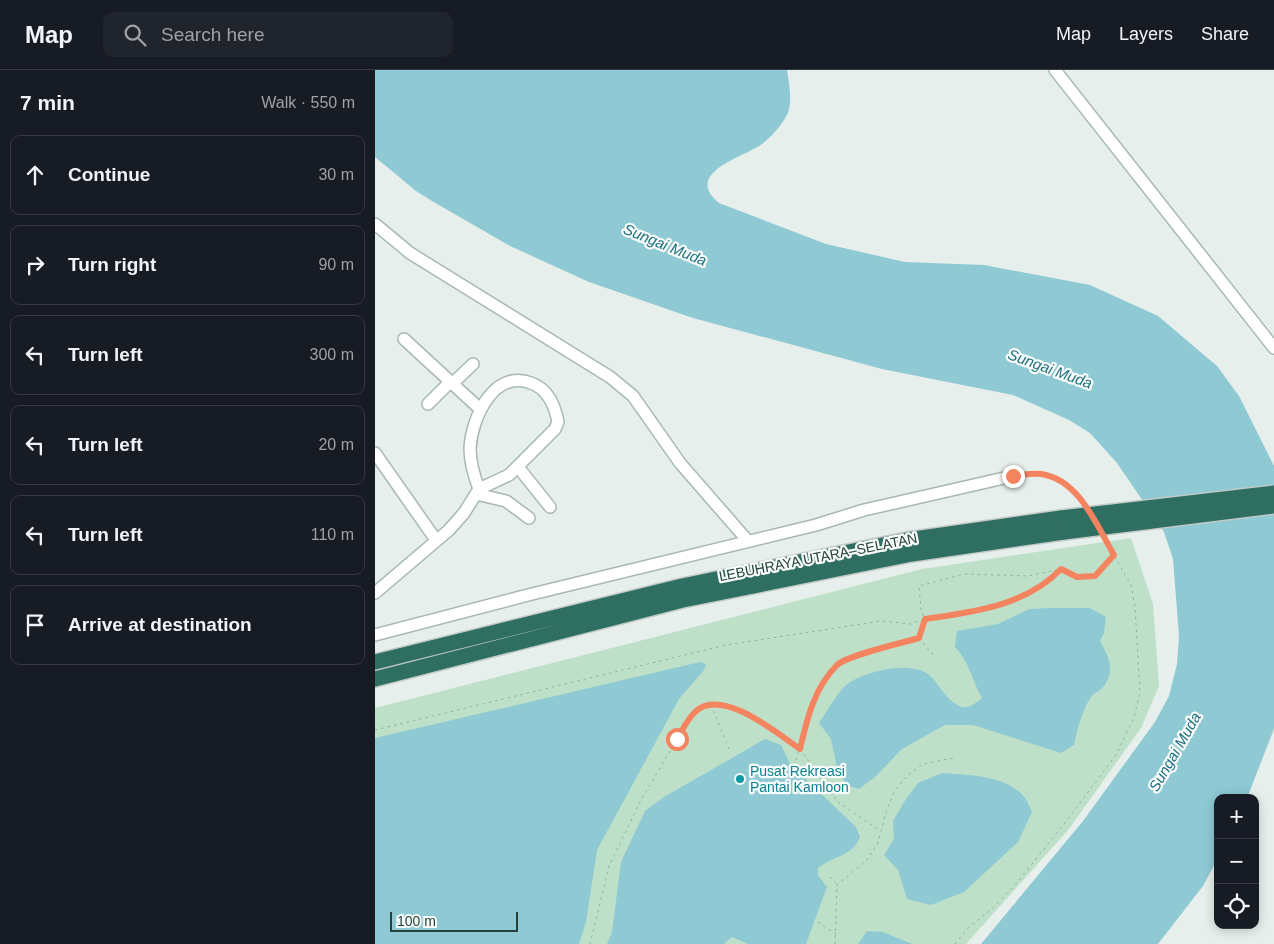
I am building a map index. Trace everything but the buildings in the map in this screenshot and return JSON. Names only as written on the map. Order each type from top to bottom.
[{"type":"highway","name":"LEBUHRAYA UTARA–SELATAN","points":[[375,678],[683,600],[1062,525],[1274,493]]},
{"type":"highway","name":"LEBUHRAYA UTARA–SELATAN","points":[[375,662],[720,578],[907,540],[1274,506]]},
{"type":"street","points":[[1055,70],[1274,348]]},
{"type":"street","points":[[375,224],[410,254],[610,376],[626,389],[680,463],[747,540]]},
{"type":"street","points":[[404,339],[480,409]]},
{"type":"street","points":[[428,404],[473,364]]},
{"type":"street","points":[[375,593],[457,522],[478,492],[497,483],[518,467],[557,426],[557,416],[550,398],[536,384],[517,378],[500,385],[480,409],[470,450],[478,492]]},
{"type":"street","points":[[375,453],[436,540]]},
{"type":"street","points":[[518,467],[550,507]]},
{"type":"street","points":[[375,635],[918,497],[1013,476]]},
{"type":"street","points":[[478,492],[506,501],[529,518]]},
{"type":"path","points":[[1013,476],[1041,474],[1059,481],[1080,496],[1085,505]]},
{"type":"path","points":[[955,944],[969,927],[992,909],[1016,884],[1108,767],[1126,739],[1134,718],[1140,692],[1138,637],[1131,585],[1104,538]]},
{"type":"path","points":[[919,638],[925,619],[921,610],[919,586],[964,574],[1028,576],[1061,569],[1077,577],[1095,576],[1114,555]]},
{"type":"path","points":[[375,730],[726,645],[881,621],[911,624],[925,619],[990,609],[1020,597],[1061,569]]},
{"type":"path","points":[[919,638],[935,657]]},
{"type":"path","points":[[796,760],[811,705],[838,664],[919,638]]},
{"type":"path","points":[[711,704],[729,749]]},
{"type":"path","points":[[590,944],[609,866],[641,800],[694,711],[711,704],[726,706],[751,716],[800,749],[839,802],[880,831]]},
{"type":"path","points":[[837,885],[867,860],[878,843],[880,831],[895,790],[908,775],[923,764],[953,758]]},
{"type":"path","points":[[830,878],[837,885],[837,934],[835,944]]},
{"type":"path","points":[[818,922],[837,934]]},
{"type":"green space","name":"Pusat Rekreasi Pantai Kamloon","points":[[1131,538],[1153,604],[1159,686],[1141,728],[1069,829],[966,944],[375,944],[375,708],[922,569]]},
{"type":"water","name":"Sungai Muda","points":[[375,70],[787,70],[790,99],[787,115],[776,131],[762,144],[731,160],[712,174],[708,183],[710,192],[719,203],[826,244],[905,262],[984,265],[1090,285],[1158,316],[1217,366],[1239,396],[1274,466],[1274,729],[1249,794],[1214,794],[1214,865],[1203,886],[1158,944],[981,944],[1083,821],[1155,722],[1169,696],[1177,664],[1179,636],[1173,559],[1164,532],[1117,463],[1090,433],[1069,420],[1013,395],[882,369],[693,318],[589,282],[510,246],[432,201],[416,191],[375,157]]},
{"type":"water","points":[[1090,608],[1106,617],[1104,633],[1100,641],[1110,664],[1109,675],[1103,687],[1092,696],[1085,708],[1074,745],[1061,753],[973,725],[945,725],[902,749],[875,777],[859,789],[846,785],[837,768],[831,739],[819,723],[845,686],[877,671],[912,668],[929,675],[957,705],[962,707],[970,706],[982,698],[964,658],[955,647],[957,631],[998,624],[1029,609]]},
{"type":"water","points":[[700,662],[706,664],[704,670],[679,699],[597,850],[586,922],[579,944],[375,944],[375,738]]},
{"type":"water","points":[[765,739],[781,745],[790,764],[856,827],[860,837],[848,852],[818,868],[818,875],[827,887],[806,944],[748,944],[732,937],[724,944],[607,944],[612,932],[621,862],[645,811],[664,797]]},
{"type":"water","points":[[942,773],[987,778],[1008,785],[1018,790],[1025,798],[1032,812],[1018,842],[964,892],[931,905],[907,899],[898,870],[884,855],[894,839],[893,821],[906,799],[918,783]]},
{"type":"water","points":[[867,931],[883,932],[912,944],[858,944]]},
{"type":"place","name":"Pusat Rekreasi Pantai Kamloon","points":[[740,779]]},
{"type":"route","points":[[677,739],[694,711],[711,704],[726,706],[751,716],[800,749],[811,705],[838,664],[919,638],[925,619],[990,609],[1005,604],[1042,584],[1061,569],[1077,577],[1095,576],[1114,555],[1080,496],[1059,481],[1041,474],[1013,476]]}]
